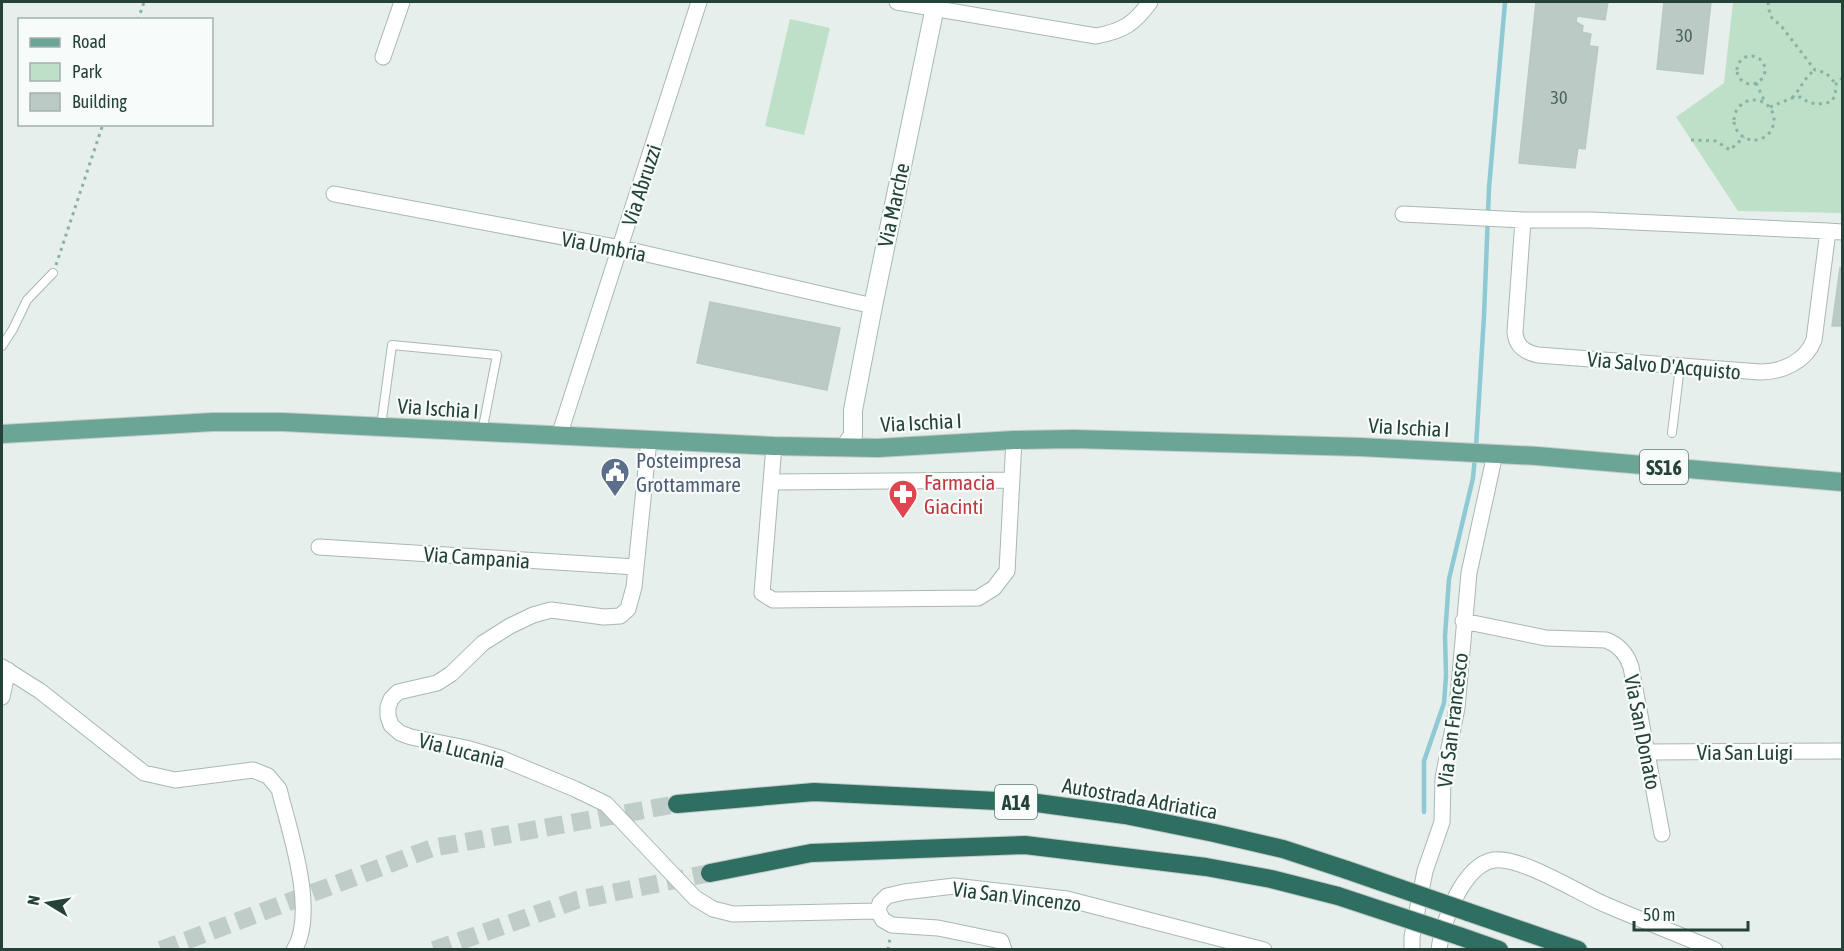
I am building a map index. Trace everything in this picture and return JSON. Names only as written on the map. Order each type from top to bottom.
[{"type":"highway","name":"Autostrada Adriatica","points":[[677,804],[814,792],[1037,804],[1125,816],[1283,849],[1578,950]]},
{"type":"highway","name":"A14","points":[[710,873],[811,853],[1025,845],[1206,867],[1271,879],[1338,896],[1499,950]]},
{"type":"main road","name":"Via Ischia I","points":[[2,434],[213,422],[282,422],[774,446],[878,448],[1014,440],[1228,443],[1490,453],[1842,482]]},
{"type":"street","points":[[383,57],[402,2]]},
{"type":"street","name":"Via Abruzzi","points":[[559,436],[699,2]]},
{"type":"street","points":[[897,2],[936,5],[1096,36],[1115,32],[1138,19],[1150,2]]},
{"type":"street","name":"Via Marche","points":[[845,447],[853,435],[853,410],[873,306],[936,5]]},
{"type":"street","name":"Via Umbria","points":[[334,194],[621,248],[873,306]]},
{"type":"street","name":"Via Salvo D'Acquisto","points":[[1403,214],[1835,231],[1816,334],[1810,349],[1804,356],[1782,369],[1768,372],[1538,354],[1520,347],[1515,332],[1523,220]]},
{"type":"street","name":"Via Lucania","points":[[649,440],[634,587],[628,609],[620,616],[604,617],[551,610],[533,615],[510,626],[483,643],[451,674],[437,683],[398,692],[391,699],[388,707],[391,725],[400,733],[411,737],[503,759],[606,804],[695,898],[713,909],[733,914],[878,911]]},
{"type":"street","points":[[774,446],[762,593],[773,600],[978,598],[994,588],[1007,571],[1014,440]]},
{"type":"street","name":"Via San Francesco","points":[[1412,950],[1412,937],[1425,871],[1443,816],[1443,777],[1457,708],[1463,621],[1490,453]]},
{"type":"street","points":[[771,482],[1012,480]]},
{"type":"street","name":"Via Campania","points":[[319,547],[636,567]]},
{"type":"street","name":"Via San Donato","points":[[1463,621],[1546,638],[1598,639],[1618,646],[1629,662],[1662,834]]},
{"type":"street","points":[[2,697],[5,668],[40,691],[144,773],[175,780],[253,770],[268,776],[279,789],[302,888],[304,918],[302,932],[294,950]]},
{"type":"street","name":"Via San Luigi","points":[[1647,752],[1842,751]]},
{"type":"street","points":[[1439,950],[1443,932],[1462,886],[1479,867],[1498,860],[1526,867],[1608,906],[1715,950]]},
{"type":"street","name":"Via San Vincenzo","points":[[1004,950],[1000,941],[938,928],[892,925],[883,920],[878,911],[880,903],[887,896],[904,892],[954,886],[1067,899],[1264,950]]},
{"type":"lane","points":[[2,346],[27,300],[53,273]]},
{"type":"lane","points":[[381,426],[392,345],[496,355],[482,433]]},
{"type":"lane","points":[[1672,433],[1680,366]]},
{"type":"path","points":[[139,18],[144,2]]},
{"type":"path","points":[[1768,2],[1770,16],[1782,27],[1815,70],[1826,74],[1836,84]]},
{"type":"path","points":[[1747,57],[1756,57],[1765,68],[1763,77],[1756,83],[1743,82],[1738,75],[1738,66],[1747,57]]},
{"type":"path","points":[[1792,98],[1800,90],[1807,75],[1815,70]]},
{"type":"path","points":[[1770,107],[1792,98],[1801,97],[1807,102],[1822,105],[1831,102],[1835,96],[1836,84],[1842,78]]},
{"type":"path","points":[[1756,83],[1770,107],[1774,119],[1772,129],[1757,140],[1744,137],[1736,126],[1736,112],[1745,102],[1758,100],[1765,102]]},
{"type":"path","points":[[53,273],[102,126]]},
{"type":"path","points":[[1691,140],[1716,141],[1730,150],[1744,137]]},
{"type":"green space","points":[[1733,2],[1842,2],[1842,213],[1738,211],[1676,117],[1724,83]]},
{"type":"green space","points":[[790,19],[830,28],[804,135],[765,126]]},
{"type":"building","points":[[1536,2],[1608,2],[1605,20],[1577,16],[1576,22],[1583,26],[1582,32],[1591,34],[1589,46],[1598,47],[1585,149],[1578,148],[1575,168],[1519,163]]},
{"type":"building","points":[[1664,2],[1711,2],[1703,74],[1657,69]]},
{"type":"building","points":[[1840,268],[1842,269],[1842,326],[1832,326]]},
{"type":"building","points":[[710,302],[840,328],[827,390],[697,363]]},
{"type":"waterway","points":[[1476,447],[1489,188],[1505,2]]},
{"type":"waterway","points":[[1424,812],[1424,761],[1444,703],[1449,579],[1473,478],[1475,456]]},
{"type":"tunnel","points":[[161,950],[432,848],[677,804]]},
{"type":"tunnel","points":[[434,950],[577,900],[710,873]]},
{"type":"place","name":"Posteimpresa Grottammare","points":[[615,498]]},
{"type":"place","name":"Farmacia Giacinti","points":[[903,520]]}]
